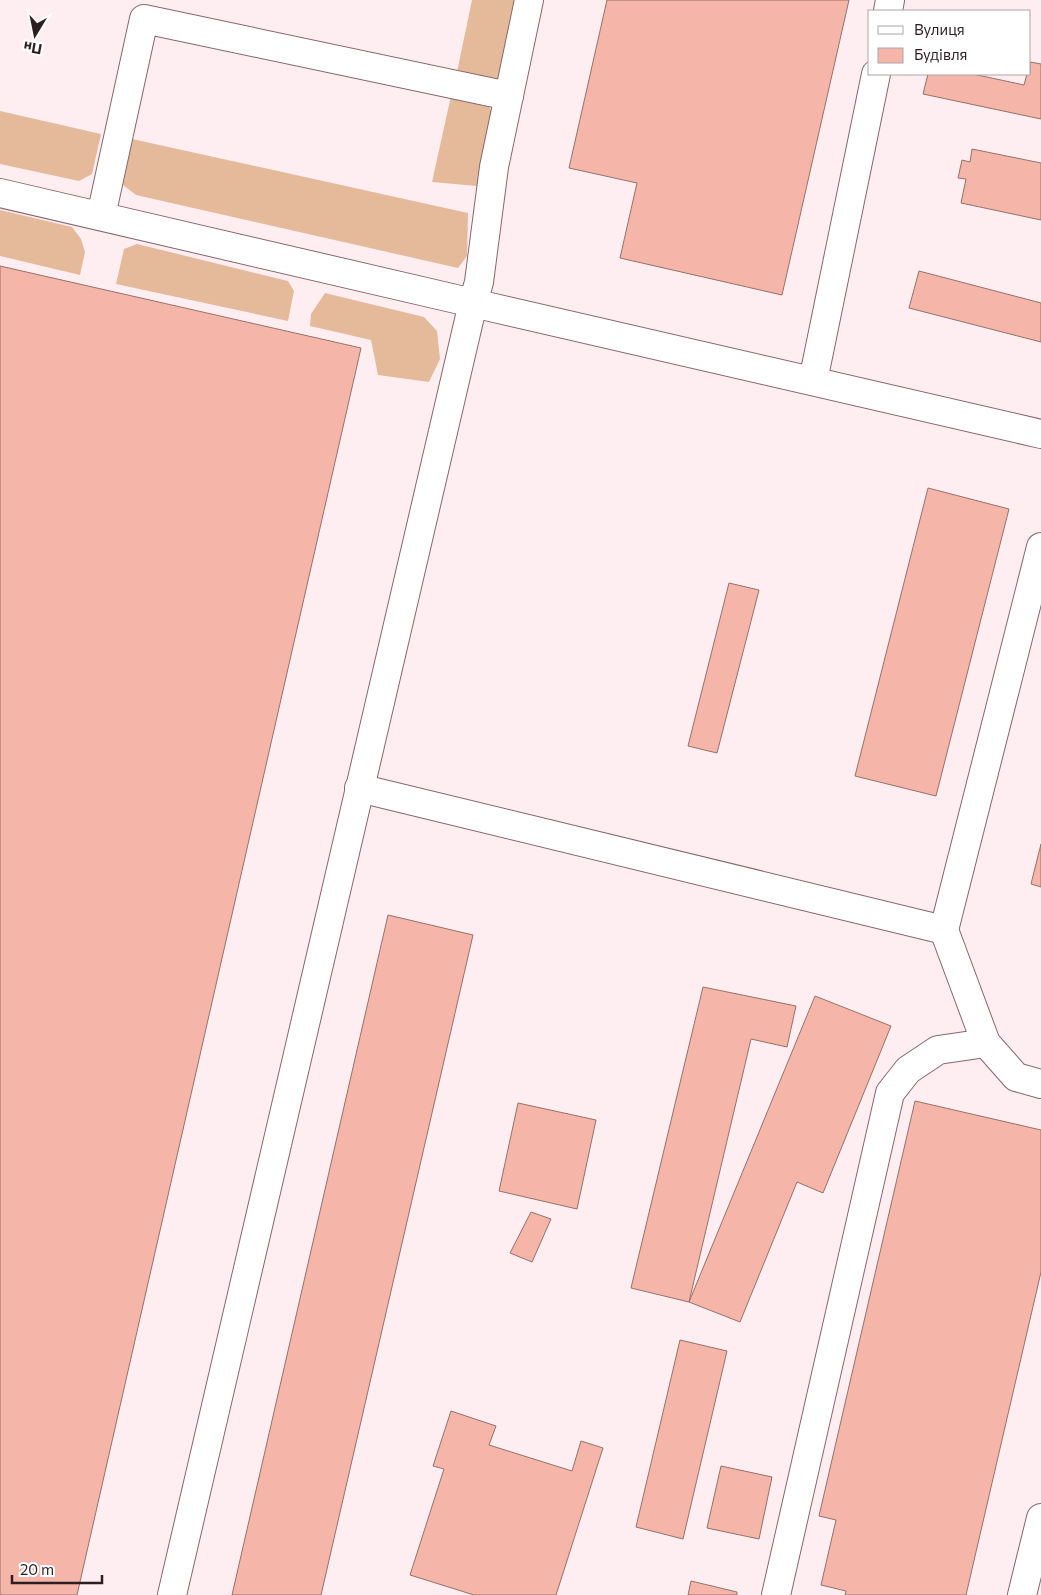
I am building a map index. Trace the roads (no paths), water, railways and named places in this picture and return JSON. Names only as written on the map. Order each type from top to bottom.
[{"type":"lane","points":[[172,1595],[472,302],[479,282],[494,167],[529,0]]},
{"type":"lane","points":[[101,216],[142,9],[509,96]]},
{"type":"lane","points":[[813,382],[876,75]]},
{"type":"lane","points":[[0,193],[1041,434]]},
{"type":"lane","points":[[1041,547],[944,930],[986,1043],[1016,1077],[1041,1084]]},
{"type":"lane","points":[[359,788],[944,930]]},
{"type":"lane","points":[[776,1595],[890,1093],[908,1070],[938,1050],[986,1043]]},
{"type":"lane","points":[[1022,1595],[1041,1518]]}]
